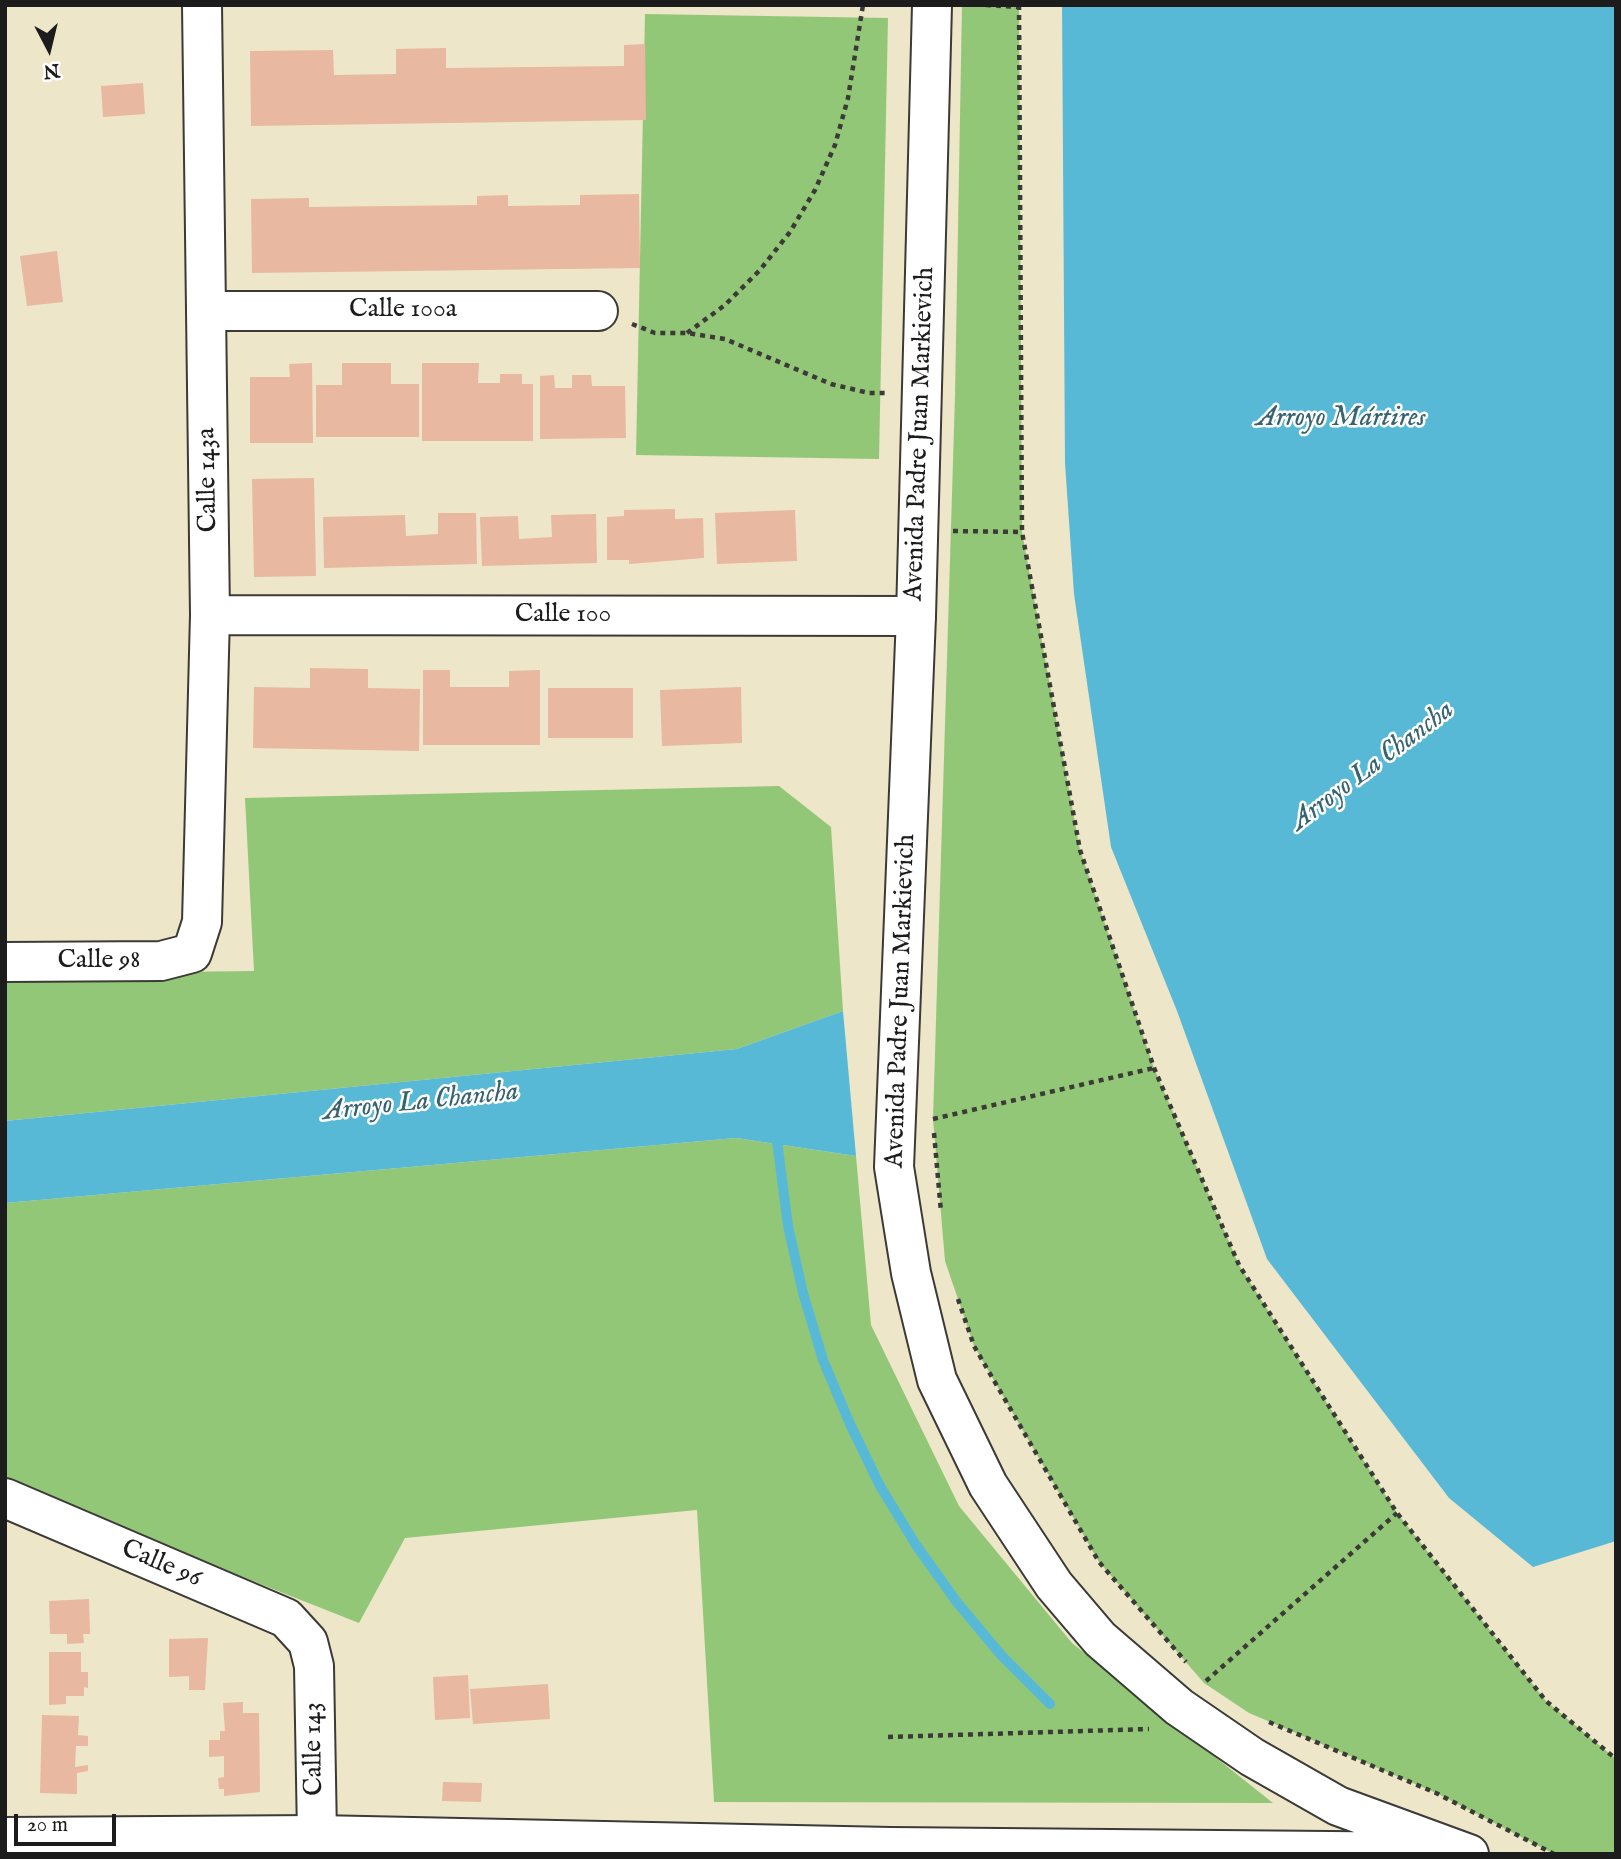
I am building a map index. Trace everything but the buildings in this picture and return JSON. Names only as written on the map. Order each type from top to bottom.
[{"type":"main road","name":"Calle 143a","points":[[192,953],[202,922],[210,615],[202,5]]},
{"type":"main road","name":"Avenida Padre Juan Markievich","points":[[932,5],[916,616],[894,1167],[911,1273],[937,1380],[988,1485],[1054,1586],[1100,1639],[1179,1707],[1252,1757],[1338,1805],[1467,1853]]},
{"type":"main road","name":"Calle 100a","points":[[207,311],[598,311]]},
{"type":"main road","name":"Calle 100","points":[[210,615],[916,616]]},
{"type":"main road","name":"Calle 98","points":[[5,962],[161,961],[192,953]]},
{"type":"main road","name":"Calle 96","points":[[5,1498],[286,1619],[308,1642]]},
{"type":"main road","name":"Calle 143","points":[[308,1642],[314,1666],[312,1844]]},
{"type":"main road","points":[[5,1837],[933,1852],[1467,1853]]},
{"type":"path","points":[[687,333],[725,305],[760,270],[790,232],[816,190],[835,145],[848,98],[863,5]]},
{"type":"path","points":[[986,5],[1019,6],[1022,532],[1080,850],[1154,1068],[1239,1265],[1397,1513],[1546,1701],[1616,1759]]},
{"type":"path","points":[[655,333],[687,333],[724,339],[831,384],[869,393],[922,393]]},
{"type":"path","points":[[951,544],[952,517]]},
{"type":"path","points":[[952,531],[1022,532]]},
{"type":"path","points":[[933,1119],[1154,1068]]},
{"type":"path","points":[[933,1105],[942,1222]]},
{"type":"path","points":[[957,1297],[974,1346],[1099,1562],[1204,1683],[1215,1690]]},
{"type":"path","points":[[1261,1719],[1436,1793],[1554,1854]]},
{"type":"green space","points":[[962,5],[1019,5],[1022,532],[1080,850],[1154,1068],[1239,1265],[1397,1513],[1546,1701],[1616,1759],[1616,1854],[1554,1854],[1436,1793],[1249,1713],[1204,1683],[1099,1562],[974,1346],[945,1261],[933,1119],[955,395]]},
{"type":"green space","points":[[645,14],[888,18],[879,459],[636,455]]},
{"type":"green space","points":[[779,786],[831,827],[843,1011],[737,1049],[5,1121],[5,974],[254,971],[245,798]]},
{"type":"green space","points":[[736,1138],[856,1156],[871,1325],[959,1506],[1072,1643],[1273,1803],[714,1802],[697,1510],[405,1538],[359,1623],[5,1483],[5,1203]]},
{"type":"water","name":"Arroyo Mártires","points":[[1062,5],[1616,5],[1616,1541],[1533,1567],[1449,1498],[1267,1259],[1177,1011],[1111,847],[1074,594],[1065,463]]},
{"type":"water","name":"Arroyo La Chancha","points":[[843,1011],[856,1156],[736,1138],[5,1203],[5,1121],[737,1049]]},
{"type":"waterway","points":[[776,1133],[788,1226],[803,1293],[823,1360],[850,1424],[880,1486],[916,1545],[956,1601],[1001,1655],[1050,1704]]}]
